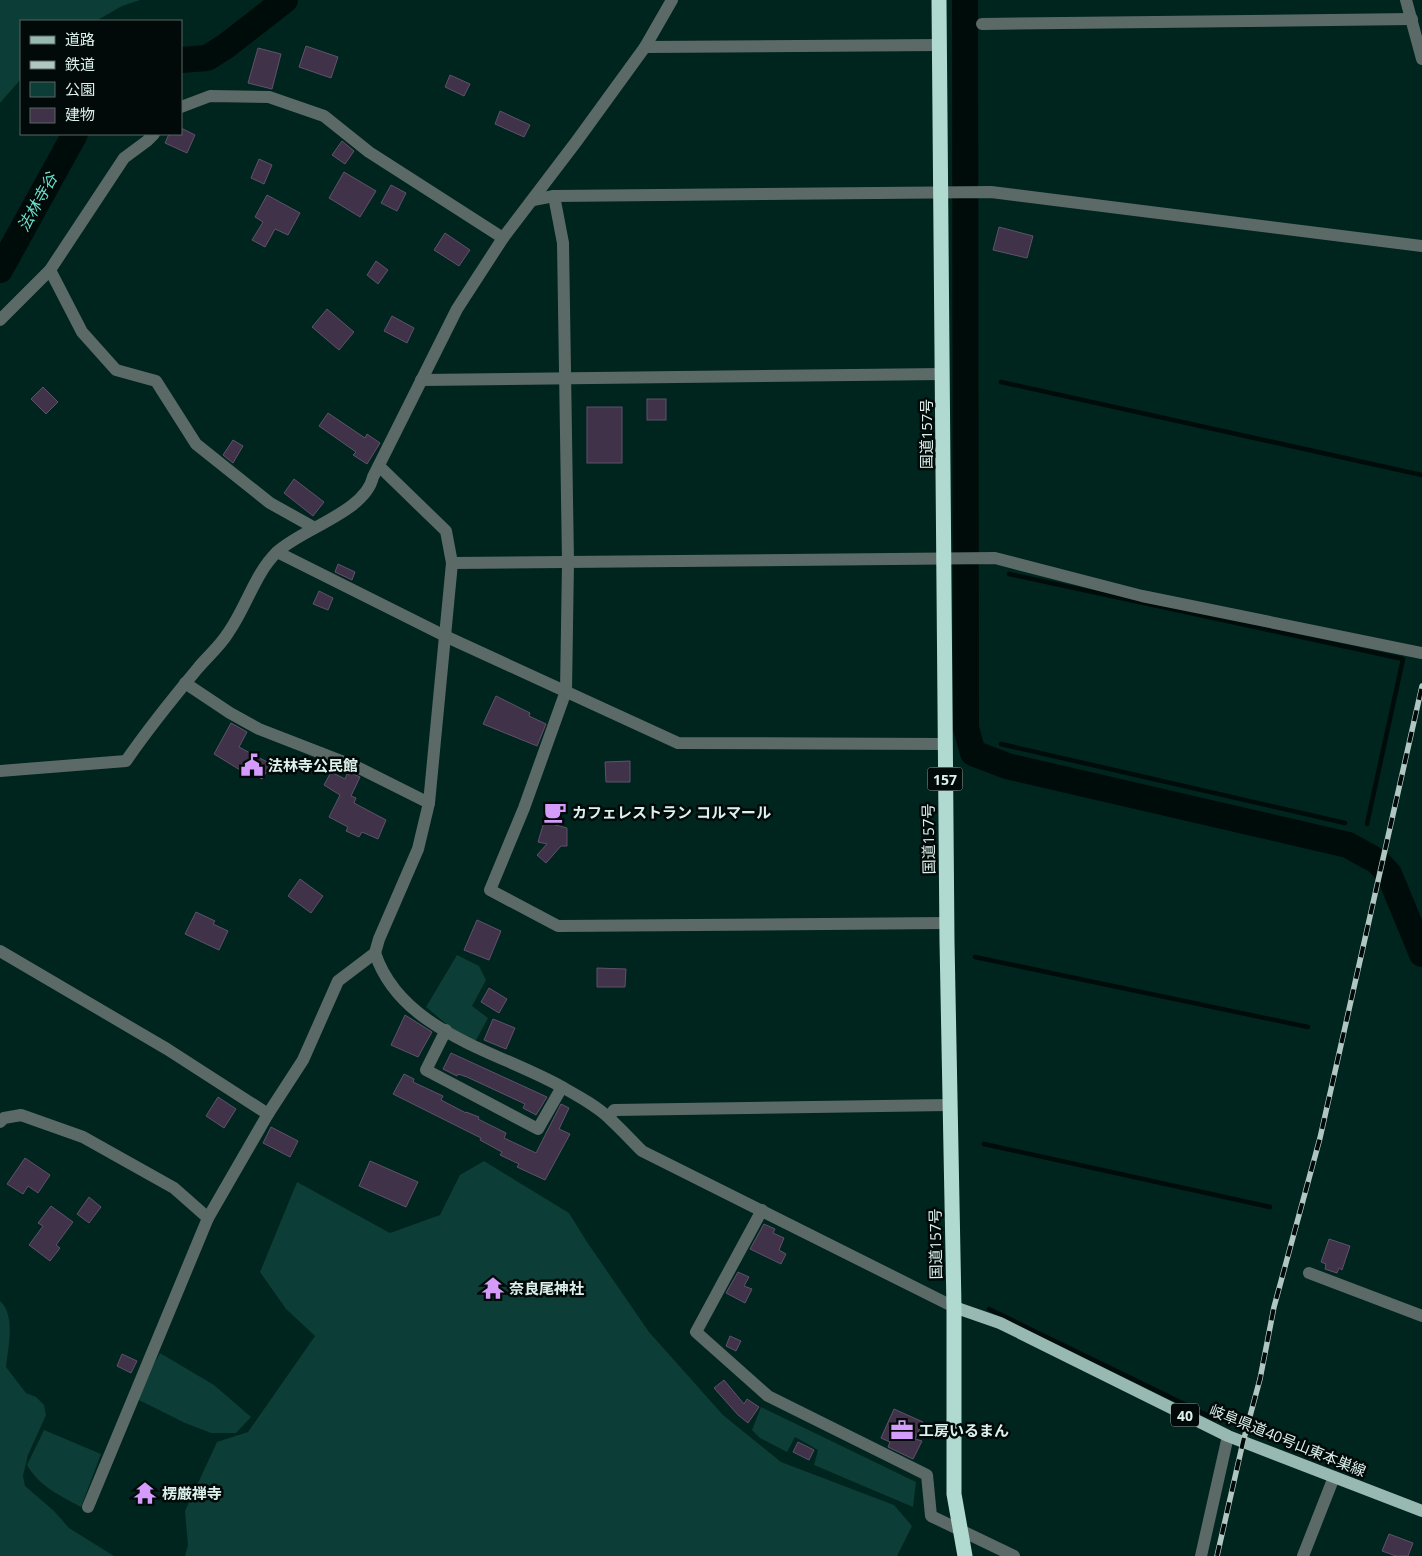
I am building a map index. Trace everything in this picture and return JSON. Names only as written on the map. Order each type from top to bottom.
[{"type":"highway","name":"国道157号","points":[[940,0],[943,374],[950,559],[945,744],[949,1104],[954,1307],[954,1494],[962,1530],[965,1556]]},
{"type":"main road","name":"岐阜県道40号山東本巣線","points":[[954,1307],[1000,1323],[1228,1436],[1422,1511]]},
{"type":"street","points":[[0,771],[126,761],[185,683],[228,634],[259,578],[277,552],[313,527],[335,518],[371,487],[379,466],[457,309],[503,238],[645,47],[672,0]]},
{"type":"street","points":[[1406,0],[1422,59]]},
{"type":"street","points":[[982,24],[1412,20]]},
{"type":"street","points":[[645,47],[940,46]]},
{"type":"street","points":[[182,107],[210,96],[269,96],[324,116],[369,152],[503,238]]},
{"type":"street","points":[[0,320],[50,270],[124,158],[147,142],[153,135]]},
{"type":"street","points":[[533,200],[554,196],[991,192],[1422,246]]},
{"type":"street","points":[[554,196],[563,243],[568,562],[566,691],[524,808],[490,890],[558,926],[947,924]]},
{"type":"street","points":[[50,270],[82,332],[116,370],[156,382],[196,444],[270,503],[313,527]]},
{"type":"street","points":[[421,380],[943,374]]},
{"type":"street","points":[[88,1508],[208,1218],[268,1114],[304,1060],[338,981],[375,953],[379,939],[418,849],[429,803],[447,637],[452,563],[446,531],[379,466]]},
{"type":"street","points":[[277,552],[447,637],[678,743],[945,744]]},
{"type":"street","points":[[452,563],[995,558],[1142,596],[1422,653]]},
{"type":"street","points":[[185,683],[230,713],[259,729],[357,767],[429,803]]},
{"type":"street","points":[[0,951],[167,1049],[268,1114]]},
{"type":"street","points":[[375,953],[385,976],[394,989],[426,1019],[562,1087],[609,1117],[642,1151],[954,1307]]},
{"type":"street","points":[[446,1030],[426,1070],[538,1129],[562,1087]]},
{"type":"street","points":[[609,1117],[614,1110],[949,1104]]},
{"type":"street","points":[[0,1122],[4,1118],[21,1115],[83,1137],[174,1188],[208,1218]]},
{"type":"street","points":[[762,1210],[696,1332],[768,1396],[927,1475],[931,1516],[1014,1556]]},
{"type":"street","points":[[1309,1273],[1422,1316]]},
{"type":"street","points":[[1201,1556],[1228,1436]]},
{"type":"street","points":[[1302,1556],[1334,1477]]},
{"type":"green space","points":[[0,0],[140,0],[122,6],[98,20],[20,20],[20,80],[0,103]]},
{"type":"green space","points":[[457,955],[479,966],[486,980],[472,1006],[488,1018],[475,1042],[451,1028],[426,1007]]},
{"type":"green space","points":[[484,1161],[569,1213],[649,1332],[723,1415],[781,1462],[894,1505],[912,1526],[897,1556],[185,1556],[188,1545],[185,1511],[217,1442],[248,1432],[315,1336],[286,1309],[260,1272],[297,1182],[390,1233],[440,1215],[460,1175]]},
{"type":"green space","points":[[0,1301],[8,1315],[10,1332],[6,1367],[26,1393],[36,1397],[44,1405],[46,1415],[28,1455],[23,1476],[25,1486],[54,1511],[69,1528],[114,1556],[0,1556]]},
{"type":"green space","points":[[160,1353],[214,1385],[251,1417],[236,1433],[211,1433],[185,1423],[135,1398]]},
{"type":"green space","points":[[761,1407],[916,1482],[913,1507],[814,1465],[818,1450],[795,1437],[787,1452],[760,1438],[752,1430]]},
{"type":"green space","points":[[44,1430],[101,1454],[81,1507],[44,1485],[27,1465]]},
{"type":"building","points":[[306,46],[338,57],[331,78],[299,67]]},
{"type":"building","points":[[258,48],[281,54],[272,89],[248,83]]},
{"type":"building","points":[[450,75],[470,84],[464,96],[445,87]]},
{"type":"building","points":[[500,111],[530,125],[524,137],[495,124]]},
{"type":"building","points":[[182,128],[195,135],[187,153],[165,143],[169,135],[182,135]]},
{"type":"building","points":[[342,141],[354,151],[345,164],[332,155]]},
{"type":"building","points":[[259,159],[272,165],[264,184],[251,178]]},
{"type":"building","points":[[344,172],[376,191],[360,217],[329,198]]},
{"type":"building","points":[[391,185],[406,193],[397,211],[381,203]]},
{"type":"building","points":[[267,195],[300,213],[288,235],[275,229],[265,247],[252,240],[263,222],[255,217]]},
{"type":"building","points":[[999,227],[1033,236],[1027,258],[993,250]]},
{"type":"building","points":[[445,233],[470,250],[459,266],[434,250]]},
{"type":"building","points":[[376,261],[388,270],[378,284],[367,275]]},
{"type":"building","points":[[327,309],[354,332],[339,350],[312,327]]},
{"type":"building","points":[[392,316],[414,328],[407,343],[384,331]]},
{"type":"building","points":[[43,387],[58,402],[46,414],[31,399]]},
{"type":"building","points":[[647,399],[666,399],[666,420],[647,420]]},
{"type":"building","points":[[587,407],[622,407],[622,463],[587,463]]},
{"type":"building","points":[[328,413],[365,438],[367,434],[380,443],[367,464],[353,455],[356,452],[319,426]]},
{"type":"building","points":[[233,440],[243,446],[233,463],[223,455]]},
{"type":"building","points":[[294,479],[324,502],[313,516],[284,493]]},
{"type":"building","points":[[338,564],[355,572],[352,580],[335,572]]},
{"type":"building","points":[[319,591],[333,598],[328,610],[313,604]]},
{"type":"building","points":[[496,696],[530,713],[529,716],[546,724],[537,746],[483,724]]},
{"type":"building","points":[[231,723],[247,732],[239,747],[271,764],[262,779],[246,770],[245,773],[214,754]]},
{"type":"building","points":[[630,761],[630,782],[606,782],[605,762]]},
{"type":"building","points":[[331,772],[345,779],[347,774],[350,775],[351,773],[360,777],[351,796],[356,798],[354,803],[386,820],[378,839],[362,832],[359,837],[346,831],[348,827],[329,817],[340,795],[324,785]]},
{"type":"building","points":[[544,822],[567,828],[567,846],[561,846],[546,863],[537,855],[547,844],[538,842]]},
{"type":"building","points":[[300,879],[323,896],[311,913],[288,896]]},
{"type":"building","points":[[196,912],[215,921],[213,924],[228,931],[219,950],[185,934]]},
{"type":"building","points":[[477,920],[501,931],[489,960],[464,950]]},
{"type":"building","points":[[597,968],[626,969],[625,987],[597,987]]},
{"type":"building","points":[[489,988],[507,999],[499,1013],[481,1002]]},
{"type":"building","points":[[405,1015],[432,1032],[418,1057],[391,1045]]},
{"type":"building","points":[[493,1019],[515,1028],[506,1049],[484,1040]]},
{"type":"building","points":[[451,1053],[547,1097],[536,1115],[523,1108],[525,1104],[467,1077],[458,1074],[457,1076],[443,1069]]},
{"type":"building","points":[[404,1074],[414,1079],[413,1082],[443,1096],[441,1100],[466,1113],[479,1117],[478,1119],[506,1133],[504,1138],[536,1153],[561,1104],[569,1108],[559,1129],[570,1134],[545,1180],[517,1167],[519,1164],[500,1155],[502,1152],[480,1140],[481,1138],[393,1094]]},
{"type":"building","points":[[218,1097],[236,1109],[224,1128],[206,1116]]},
{"type":"building","points":[[271,1127],[298,1141],[290,1157],[263,1143]]},
{"type":"building","points":[[25,1158],[50,1175],[38,1193],[28,1186],[23,1194],[7,1184]]},
{"type":"building","points":[[370,1161],[418,1182],[406,1207],[359,1186]]},
{"type":"building","points":[[89,1197],[101,1207],[89,1223],[77,1214]]},
{"type":"building","points":[[51,1206],[73,1222],[56,1245],[60,1248],[50,1261],[29,1245],[43,1226],[38,1223]]},
{"type":"building","points":[[764,1224],[775,1229],[773,1233],[784,1238],[779,1250],[786,1254],[781,1264],[750,1249]]},
{"type":"building","points":[[1329,1239],[1350,1246],[1342,1270],[1339,1268],[1337,1273],[1325,1269],[1326,1264],[1321,1262]]},
{"type":"building","points":[[738,1272],[749,1277],[744,1286],[752,1289],[745,1303],[726,1293]]},
{"type":"building","points":[[730,1336],[741,1341],[736,1351],[726,1346]]},
{"type":"building","points":[[122,1354],[137,1361],[131,1373],[117,1366]]},
{"type":"building","points":[[724,1380],[744,1404],[747,1399],[759,1407],[748,1423],[738,1415],[714,1388]]},
{"type":"building","name":"工房いるまん","points":[[894,1409],[923,1422],[915,1439],[922,1441],[913,1459],[888,1447],[890,1442],[881,1438]]},
{"type":"building","points":[[798,1442],[814,1450],[809,1460],[793,1452]]},
{"type":"building","points":[[1389,1534],[1413,1543],[1408,1556],[1396,1556],[1382,1551]]},
{"type":"waterway","name":"法林寺谷","points":[[182,60],[207,58],[226,46],[285,0]]},
{"type":"waterway","points":[[965,0],[966,728],[973,753],[1007,766],[1348,845],[1377,861],[1389,874],[1422,954]]},
{"type":"waterway","name":"法林寺谷","points":[[0,270],[74,135]]},
{"type":"waterway","points":[[1001,382],[1422,475]]},
{"type":"waterway","points":[[1009,574],[1403,659],[1367,824]]},
{"type":"waterway","points":[[1001,744],[1345,823]]},
{"type":"waterway","points":[[975,957],[1308,1027]]},
{"type":"waterway","points":[[984,1144],[1270,1207]]},
{"type":"waterway","points":[[989,1309],[1215,1419]]},
{"type":"railway","points":[[1217,1556],[1243,1442],[1260,1379],[1274,1307],[1320,1138],[1422,686]]},
{"type":"place","name":"法林寺公民館","points":[[252,765]]},
{"type":"place","name":"カフェレストラン コルマール","points":[[555,812]]},
{"type":"place","name":"奈良尾神社","points":[[493,1288]]},
{"type":"place","name":"工房いるまん","points":[[902,1430]]},
{"type":"place","name":"楞厳禅寺","points":[[145,1493]]}]
